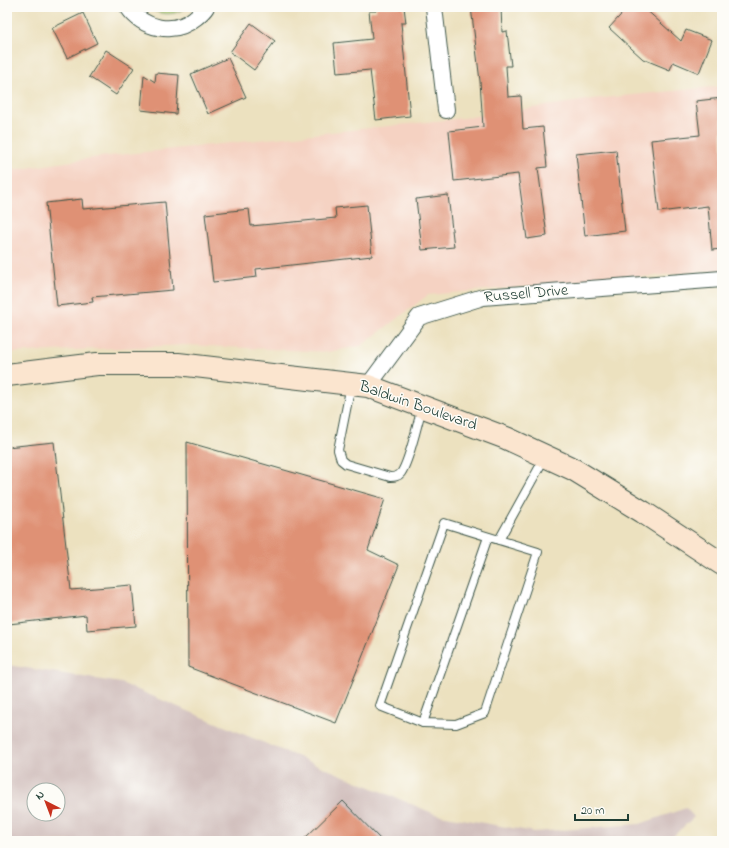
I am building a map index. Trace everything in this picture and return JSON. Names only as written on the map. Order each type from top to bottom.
[{"type":"main road","name":"Baldwin Boulevard","points":[[7,375],[97,364],[178,364],[360,384],[422,405],[506,438],[573,469],[618,496],[722,564]]},
{"type":"street","points":[[128,7],[135,16],[151,26],[171,29],[189,23],[206,7]]},
{"type":"street","points":[[434,7],[446,110]]},
{"type":"street","name":"Russell Drive","points":[[360,384],[419,317],[483,296],[722,279]]},
{"type":"lane","points":[[360,384],[338,450],[341,460],[346,464],[390,477],[396,477],[401,472],[406,461],[422,405]]},
{"type":"lane","points":[[499,540],[545,456]]},
{"type":"lane","points":[[444,524],[488,537],[538,552],[484,713],[456,724],[423,723],[380,706],[444,524]]},
{"type":"lane","points":[[423,723],[488,537]]},
{"type":"shaded area","points":[[722,86],[722,270],[428,295],[361,346],[328,352],[187,345],[7,353],[7,171],[99,157],[464,118],[593,99]]},
{"type":"shaded area","points":[[7,665],[121,683],[435,814],[534,832],[640,824],[686,808],[694,817],[668,841],[7,841]]},
{"type":"green space","points":[[147,7],[186,7],[172,14],[166,14],[156,12]]},
{"type":"building","points":[[376,7],[404,7],[406,23],[401,23],[410,116],[376,120],[370,70],[337,73],[334,43],[372,39],[369,11],[376,11]]},
{"type":"building","points":[[471,7],[501,7],[502,32],[507,31],[511,66],[506,66],[508,97],[521,96],[523,129],[543,127],[547,167],[538,168],[547,236],[527,239],[518,174],[454,181],[449,131],[483,127],[480,81]]},
{"type":"building","points":[[628,7],[643,7],[681,41],[686,30],[712,40],[699,73],[673,62],[670,70],[643,59],[609,28]]},
{"type":"building","points":[[83,13],[97,43],[67,58],[52,28]]},
{"type":"building","points":[[251,23],[275,41],[254,70],[230,52]]},
{"type":"building","points":[[106,50],[134,68],[116,95],[89,77]]},
{"type":"building","points":[[228,58],[246,97],[208,114],[191,74]]},
{"type":"building","points":[[156,73],[179,75],[176,114],[141,110],[144,75],[155,82]]},
{"type":"building","points":[[722,98],[722,249],[712,250],[708,206],[659,212],[651,140],[700,135],[696,101]]},
{"type":"building","points":[[616,150],[625,231],[585,236],[576,154]]},
{"type":"building","points":[[448,195],[454,247],[422,250],[416,199]]},
{"type":"building","points":[[82,199],[83,209],[165,202],[173,290],[92,297],[93,302],[57,306],[46,203]]},
{"type":"building","points":[[367,205],[372,256],[256,269],[257,277],[213,282],[205,214],[249,209],[251,226],[336,218],[335,208]]},
{"type":"building","points":[[54,442],[71,590],[132,585],[136,626],[87,630],[86,615],[9,624],[7,610],[7,447]]},
{"type":"building","points":[[187,442],[385,499],[368,550],[399,565],[336,723],[188,667]]},
{"type":"building","points":[[343,801],[382,841],[302,841]]}]
